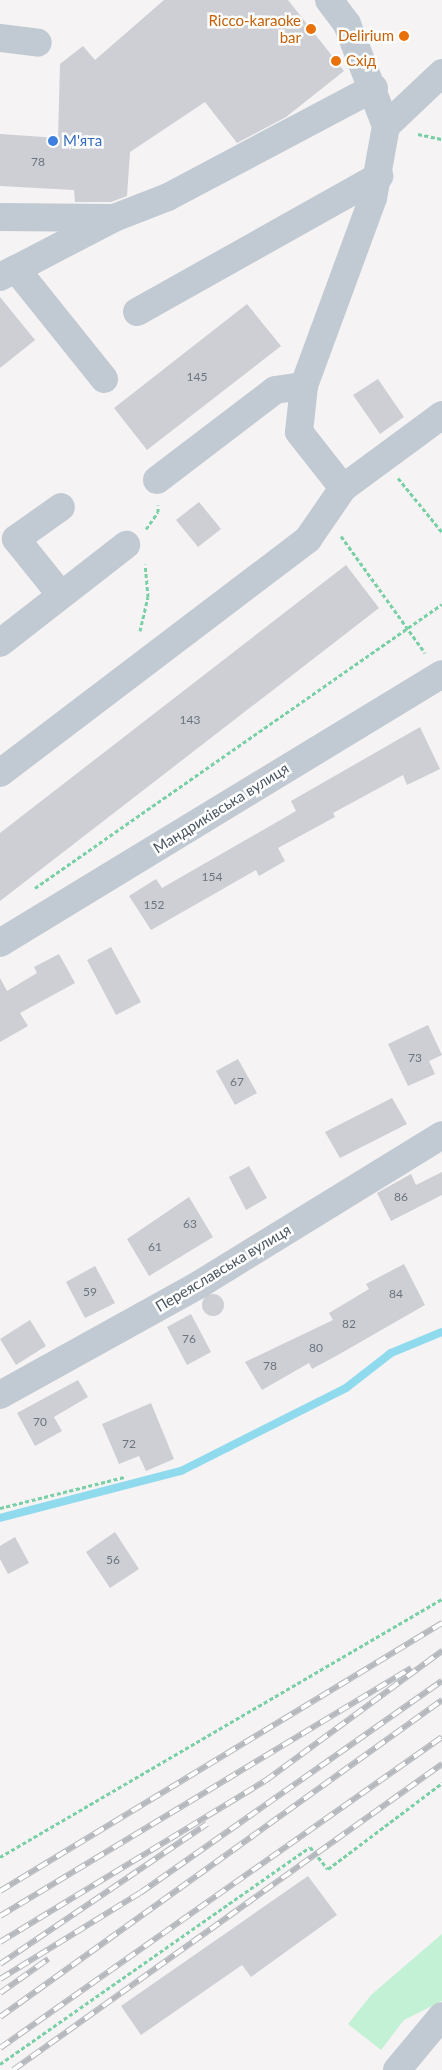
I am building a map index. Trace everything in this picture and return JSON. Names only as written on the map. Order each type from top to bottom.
[{"type":"street","points":[[329,0],[347,24],[374,88],[386,126],[379,176],[304,386],[299,432],[343,488]]},
{"type":"street","points":[[0,38],[38,43]]},
{"type":"street","points":[[386,126],[442,73]]},
{"type":"street","points":[[104,379],[8,273],[114,218],[168,197],[374,88]]},
{"type":"street","points":[[137,312],[379,176]]},
{"type":"street","points":[[0,217],[114,218]]},
{"type":"street","points":[[158,480],[275,390],[304,386]]},
{"type":"street","points":[[0,773],[308,539],[343,488],[442,415]]},
{"type":"street","points":[[61,507],[16,539],[61,595]]},
{"type":"street","points":[[0,643],[61,595],[135,553]]},
{"type":"street","name":"Мандриківська вулиця","points":[[0,943],[442,674]]},
{"type":"street","name":"Переяславська вулиця","points":[[0,1395],[200,1284],[442,1135]]},
{"type":"street","points":[[397,2070],[442,2016]]},
{"type":"path","points":[[383,458],[442,532]]},
{"type":"path","points":[[131,674],[148,597],[135,553],[158,512],[158,480]]},
{"type":"path","points":[[326,515],[442,674]]},
{"type":"path","points":[[31,890],[442,604]]},
{"type":"path","points":[[0,1508],[124,1477]]},
{"type":"path","points":[[0,1857],[442,1599]]},
{"type":"path","points":[[0,2064],[310,1847],[328,1869],[442,1783]]},
{"type":"green space","points":[[442,1934],[442,2001],[404,2020],[381,2050],[348,2024],[371,1995]]},
{"type":"building","points":[[164,0],[288,0],[344,71],[286,117],[237,143],[205,102],[130,152],[127,196],[111,202],[75,202],[74,190],[0,186],[0,134],[58,138],[60,64],[83,46],[95,60]]},
{"type":"building","points":[[0,297],[35,340],[0,368]]},
{"type":"building","points":[[247,304],[281,346],[147,450],[114,408]]},
{"type":"building","points":[[378,379],[404,417],[380,434],[353,395]]},
{"type":"building","points":[[199,502],[221,529],[198,547],[176,520]]},
{"type":"building","points":[[346,565],[379,608],[0,901],[0,833]]},
{"type":"building","points":[[420,727],[440,769],[407,785],[403,775],[333,813],[335,817],[278,848],[285,861],[259,876],[256,870],[151,930],[129,896],[156,879],[162,888],[296,811],[291,801]]},
{"type":"building","points":[[111,947],[141,1002],[116,1015],[87,960]]},
{"type":"building","points":[[59,954],[75,983],[20,1013],[28,1026],[0,1042],[0,978],[7,991],[37,973],[34,967]]},
{"type":"building","points":[[428,1025],[442,1055],[429,1061],[435,1074],[408,1086],[388,1044]]},
{"type":"building","points":[[238,1059],[257,1093],[235,1105],[216,1071]]},
{"type":"building","points":[[392,1098],[407,1124],[340,1158],[325,1132]]},
{"type":"building","points":[[249,1166],[267,1198],[246,1210],[229,1177]]},
{"type":"building","points":[[442,1172],[442,1195],[391,1221],[377,1193],[411,1174],[416,1185]]},
{"type":"building","points":[[189,1197],[213,1237],[149,1276],[127,1239]]},
{"type":"building","points":[[404,1264],[425,1305],[312,1369],[309,1363],[262,1390],[245,1362],[333,1320],[329,1313],[369,1289],[366,1284]]},
{"type":"building","points":[[95,1266],[115,1303],[85,1318],[66,1282]]},
{"type":"building","points":[[213,1294],[221,1297],[224,1305],[221,1313],[213,1316],[205,1313],[202,1305],[205,1297]]},
{"type":"building","points":[[191,1314],[211,1352],[187,1365],[167,1327]]},
{"type":"building","points":[[30,1320],[46,1346],[16,1365],[0,1339]]},
{"type":"building","points":[[78,1380],[88,1397],[54,1417],[62,1431],[35,1446],[17,1413]]},
{"type":"building","points":[[151,1403],[174,1459],[146,1471],[139,1456],[119,1464],[102,1424]]},
{"type":"building","points":[[115,1532],[139,1569],[110,1588],[86,1552]]},
{"type":"building","points":[[15,1537],[29,1563],[8,1574],[0,1559],[0,1546]]},
{"type":"building","points":[[308,1876],[337,1915],[251,1977],[242,1965],[141,2035],[121,2006]]},
{"type":"waterway","points":[[0,1518],[181,1471],[346,1388],[391,1353],[442,1332]]},
{"type":"railway","points":[[0,1891],[442,1623]]},
{"type":"railway","points":[[0,1942],[265,1781],[442,1651]]},
{"type":"railway","points":[[0,1916],[411,1668]]},
{"type":"railway","points":[[0,1979],[140,1893],[442,1681]]},
{"type":"railway","points":[[0,2017],[442,1700]]},
{"type":"railway","points":[[0,2048],[442,1737]]},
{"type":"railway","points":[[13,2070],[442,1764]]},
{"type":"railway","points":[[0,1964],[207,1824]]},
{"type":"railway","points":[[0,1993],[48,1959]]},
{"type":"place","name":"Ricco-karaoke bar","points":[[311,29]]},
{"type":"place","name":"Delirium","points":[[404,36]]},
{"type":"place","name":"Схід","points":[[336,61]]},
{"type":"place","name":"М'ята","points":[[53,141]]}]
